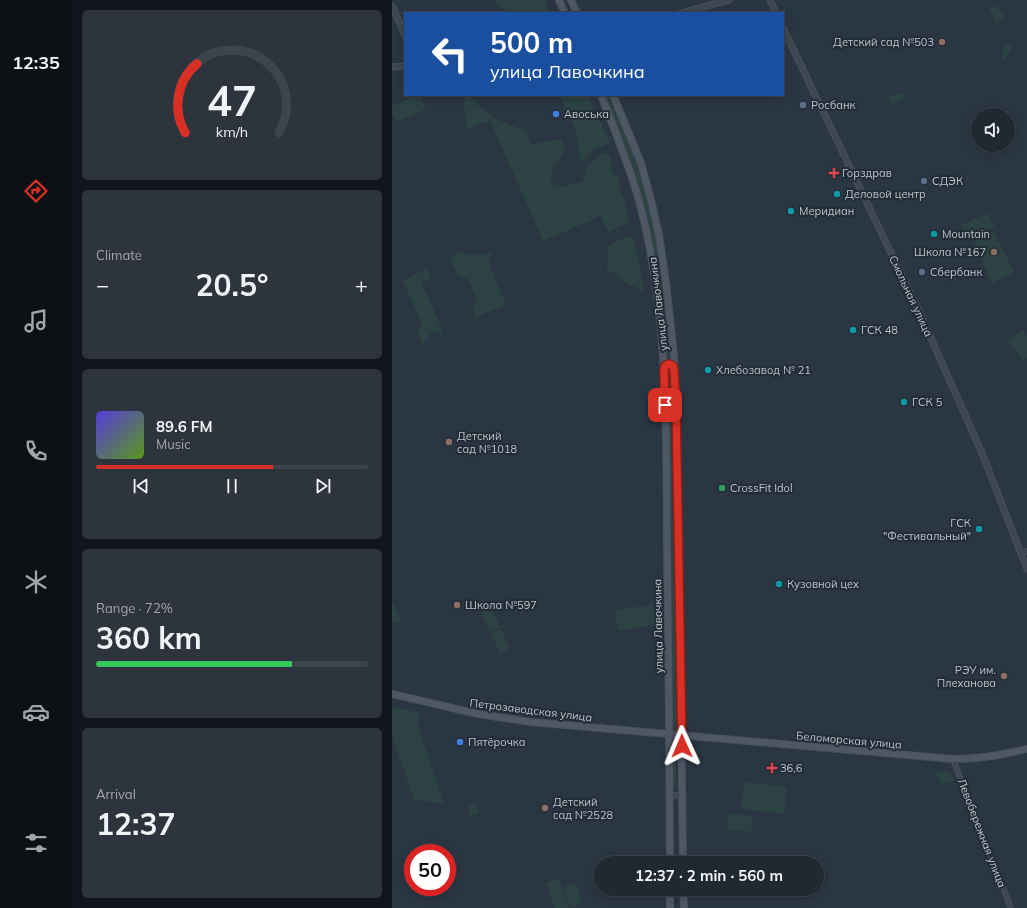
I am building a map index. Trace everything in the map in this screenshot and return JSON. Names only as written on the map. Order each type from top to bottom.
[{"type":"main road","points":[[559,0],[565,12]]},
{"type":"main road","points":[[572,0],[577,12]]},
{"type":"main road","name":"улица Лавочкина","points":[[600,96],[628,164],[640,202],[648,237],[663,356],[666,479],[670,856]]},
{"type":"main road","name":"улица Лавочкина","points":[[613,96],[638,156],[651,200],[659,235],[674,355],[678,466],[683,856]]},
{"type":"main road","name":"Петрозаводская улица","points":[[392,694],[448,708],[503,718],[669,734]]},
{"type":"main road","name":"Беломорская улица","points":[[669,734],[954,759],[997,756],[1027,749]]},
{"type":"main road","points":[[670,896],[670,908]]},
{"type":"main road","points":[[683,896],[684,908]]},
{"type":"street","points":[[685,12],[729,0]]},
{"type":"street","points":[[770,0],[776,12]]},
{"type":"street","points":[[392,6],[404,33]]},
{"type":"street","name":"Смольная улица","points":[[784,30],[909,289],[982,453],[1027,569]]},
{"type":"street","points":[[392,67],[404,66]]},
{"type":"street","points":[[663,356],[668,361],[672,359],[674,355]]},
{"type":"street","points":[[664,370],[665,366],[669,364],[673,366],[674,370]]},
{"type":"street","points":[[1021,554],[1027,551]]},
{"type":"street","name":"Левобережная улица","points":[[954,759],[1011,908]]},
{"type":"street","points":[[670,802],[671,797],[675,795],[680,796],[683,802]]},
{"type":"green space","points":[[496,0],[545,0],[551,12],[507,12],[506,9],[498,7],[495,3]]},
{"type":"green space","points":[[995,5],[1005,17],[997,22],[988,10]]},
{"type":"green space","points":[[1007,42],[1013,46],[1004,61],[1003,51]]},
{"type":"green space","points":[[902,92],[905,99],[891,104],[888,97]]},
{"type":"green space","points":[[415,96],[420,96],[426,109],[396,122],[392,113],[392,106]]},
{"type":"green space","points":[[466,96],[468,96],[496,119],[526,131],[531,144],[562,140],[564,151],[559,160],[553,165],[551,183],[563,187],[583,181],[590,162],[596,157],[607,152],[611,160],[612,173],[619,177],[620,190],[626,204],[628,223],[608,232],[601,216],[543,241],[490,121],[478,124],[468,129],[464,112]]},
{"type":"green space","points":[[588,96],[610,143],[591,151],[584,160],[580,160],[578,141],[574,126],[561,97]]},
{"type":"green space","points":[[601,96],[613,96],[633,141],[651,200],[674,355],[682,735],[669,735],[667,486],[659,319],[639,202]]},
{"type":"green space","points":[[988,213],[995,227],[967,239],[961,225]]},
{"type":"green space","points":[[994,232],[1014,272],[992,283],[973,242]]},
{"type":"green space","points":[[627,236],[634,239],[645,293],[624,281],[617,274],[607,271],[608,246]]},
{"type":"green space","points":[[459,252],[476,255],[493,252],[490,257],[490,266],[506,305],[476,317],[472,310],[477,299],[468,279],[458,277],[450,259]]},
{"type":"green space","points":[[427,269],[431,279],[422,283],[444,334],[432,332],[423,345],[417,331],[422,325],[403,280]]},
{"type":"green space","points":[[1022,330],[1027,336],[1027,358],[1023,361],[1008,341]]},
{"type":"green space","points":[[392,601],[402,623],[392,622]]},
{"type":"green space","points":[[653,605],[655,610],[657,618],[656,625],[619,630],[617,627],[615,610]]},
{"type":"green space","points":[[491,607],[500,627],[490,632],[481,612]]},
{"type":"green space","points":[[501,629],[510,649],[500,653],[491,633]]},
{"type":"green space","points":[[392,706],[419,713],[418,726],[445,804],[414,800],[392,734]]},
{"type":"green space","points":[[672,757],[676,757],[676,788],[672,788]]},
{"type":"green space","points":[[935,771],[949,772],[955,780],[941,784]]},
{"type":"green space","points":[[744,782],[787,787],[784,813],[743,809],[741,806]]},
{"type":"green space","points":[[476,803],[479,813],[470,816],[467,806]]},
{"type":"green space","points":[[728,813],[751,816],[753,819],[751,831],[727,830]]},
{"type":"green space","points":[[559,878],[569,908],[555,908],[546,883]]},
{"type":"green space","points":[[576,883],[582,904],[570,908],[563,887]]},
{"type":"place","name":"Детский сад №503","points":[[942,42]]},
{"type":"place","name":"Росбанк","points":[[803,105]]},
{"type":"place","name":"Авоська","points":[[556,114]]},
{"type":"place","name":"Горздрав","points":[[834,173]]},
{"type":"place","name":"СДЭК","points":[[924,181]]},
{"type":"place","name":"Деловой центр","points":[[837,194]]},
{"type":"place","name":"Меридиан","points":[[791,211]]},
{"type":"place","name":"Mountain","points":[[934,234]]},
{"type":"place","name":"Школа №167","points":[[994,252]]},
{"type":"place","name":"Сбербанк","points":[[922,272]]},
{"type":"place","name":"ГСК 48","points":[[853,330]]},
{"type":"place","name":"Хлебозавод № 21","points":[[708,370]]},
{"type":"place","name":"ГСК 5","points":[[904,402]]},
{"type":"place","name":"Детский сад №1018","points":[[449,442]]},
{"type":"place","name":"CrossFit Idol","points":[[722,488]]},
{"type":"place","name":"ГСК \"Фестивальный\"","points":[[979,529]]},
{"type":"place","name":"Кузовной цех","points":[[779,584]]},
{"type":"place","name":"Школа №597","points":[[457,605]]},
{"type":"place","name":"РЭУ им. Плеханова","points":[[1004,676]]},
{"type":"place","name":"Пятёрочка","points":[[460,742]]},
{"type":"place","name":"36,6","points":[[772,768]]},
{"type":"place","name":"Детский сад №2528","points":[[545,808]]},
{"type":"route","points":[[665,405],[664,368],[669,364],[674,368],[676,405],[682,746]]}]
